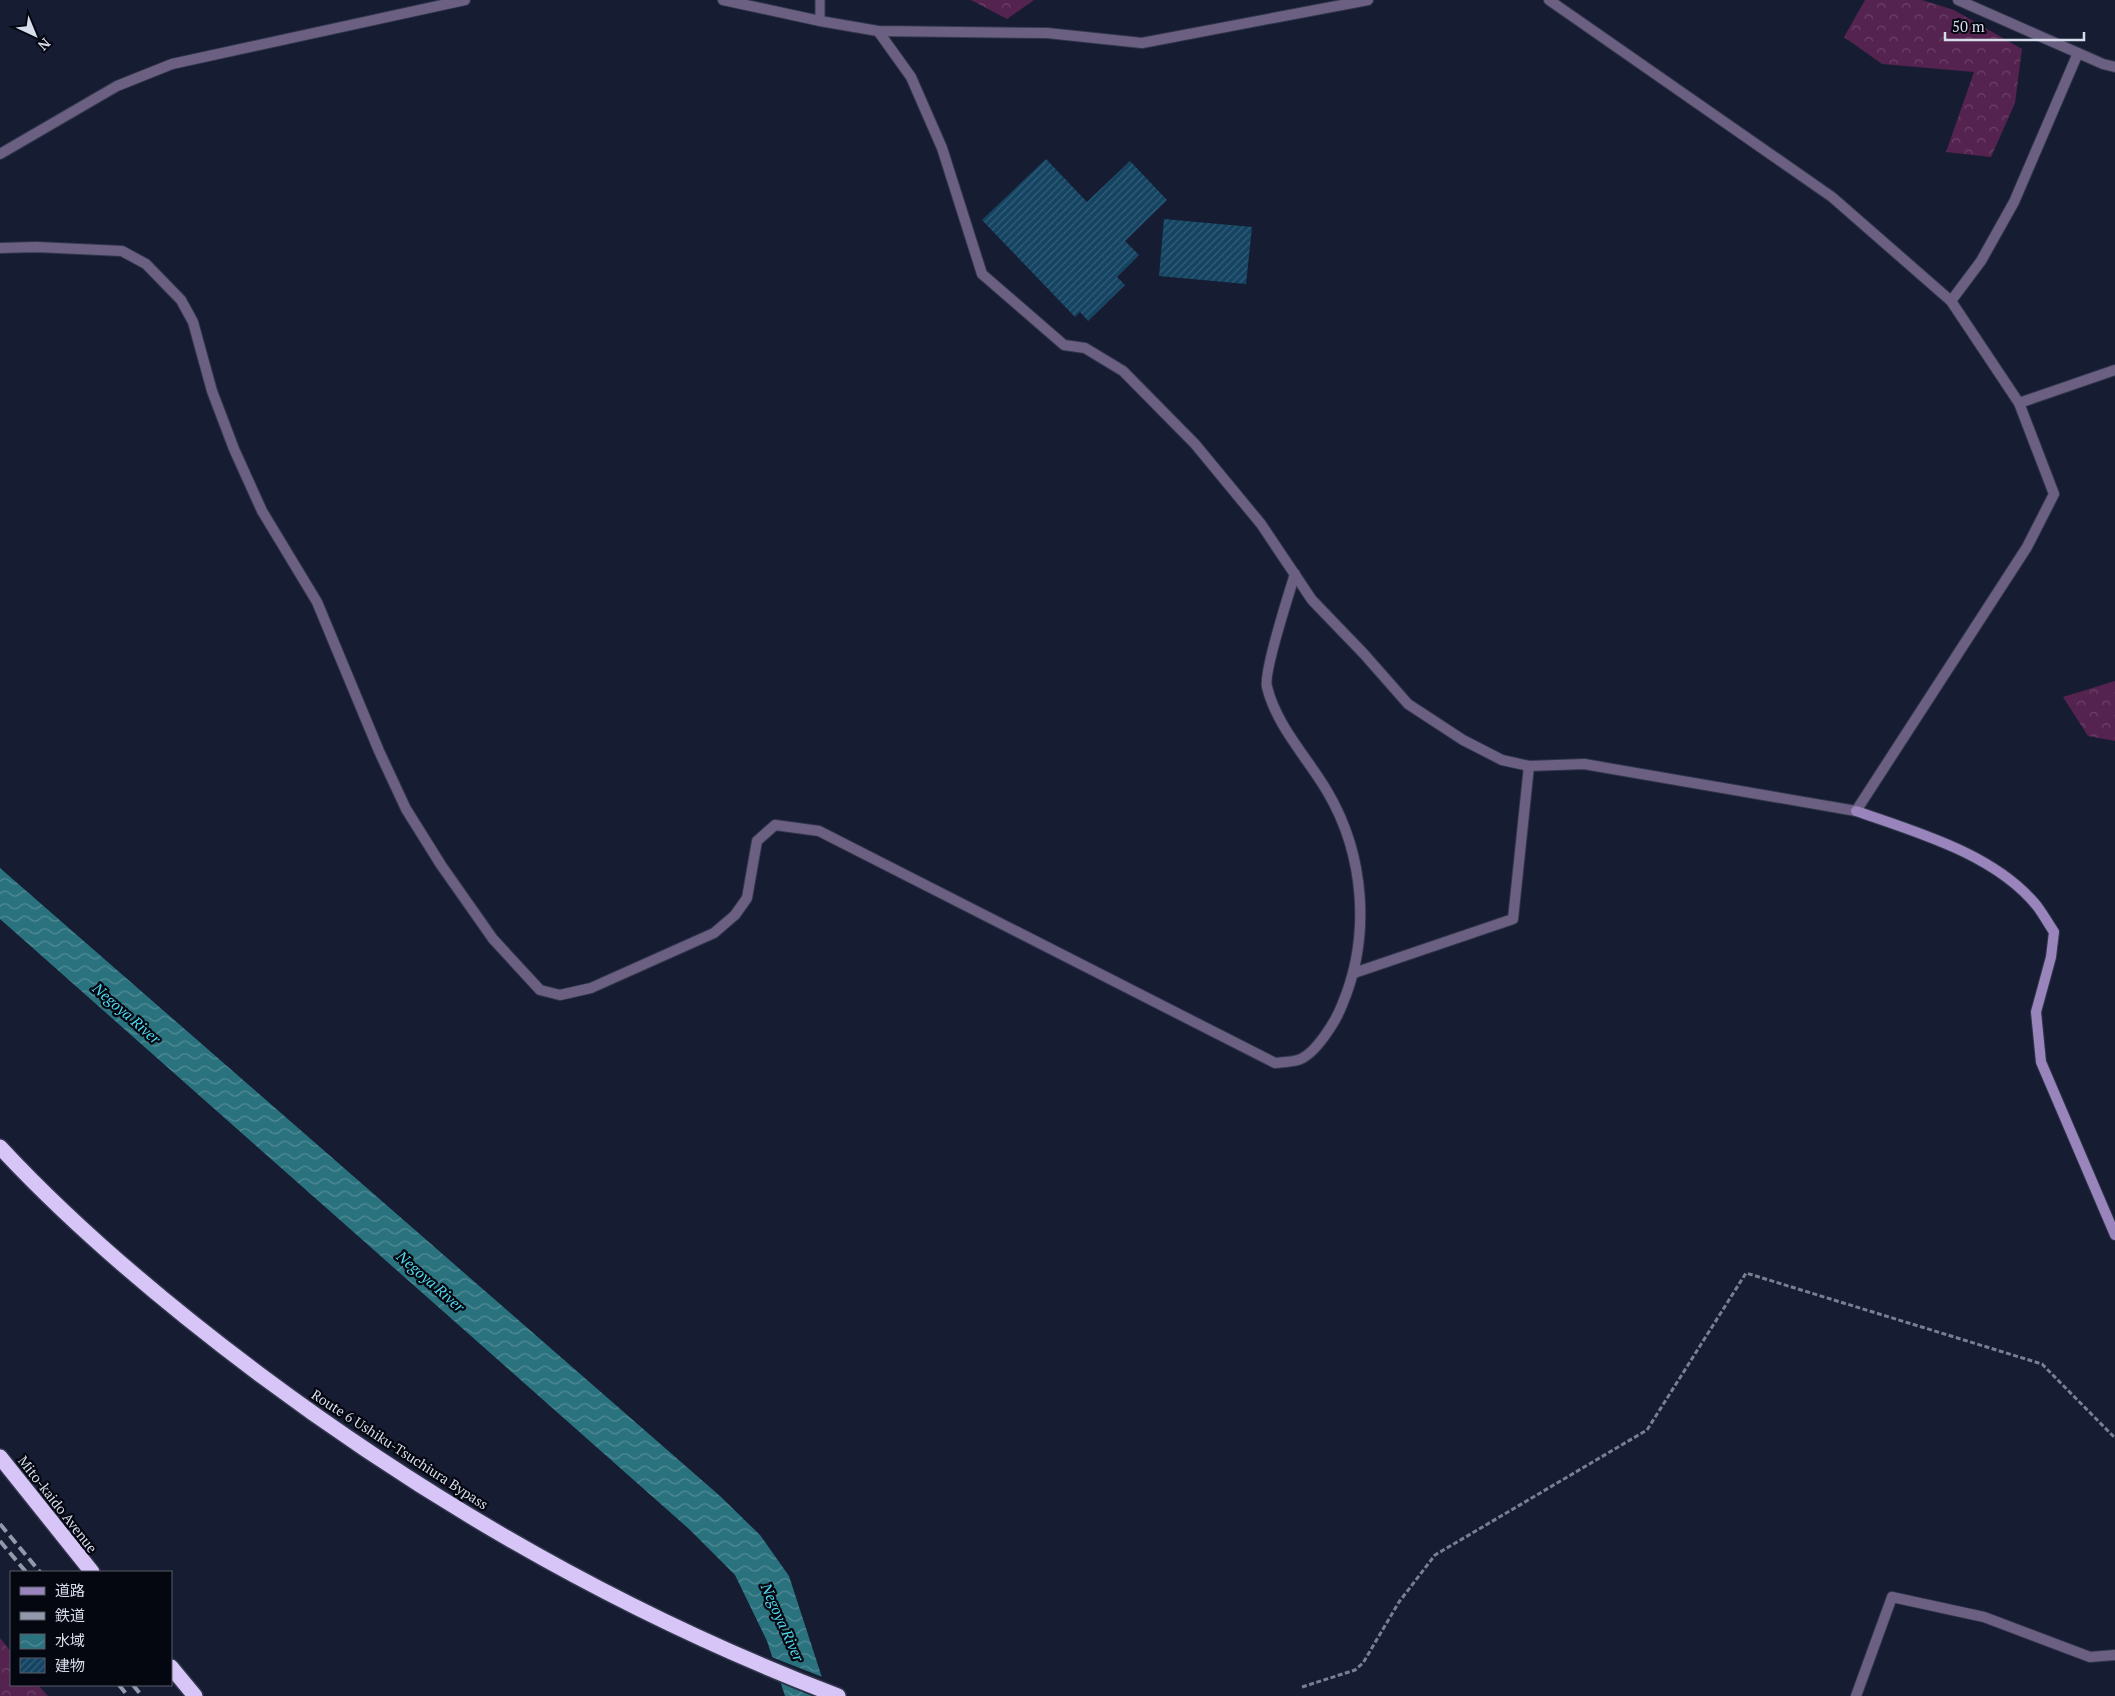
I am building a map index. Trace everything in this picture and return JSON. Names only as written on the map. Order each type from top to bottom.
[{"type":"highway","name":"Route 6 Ushiku-Tsuchiura Bypass","points":[[0,1147],[36,1186],[128,1269],[212,1338],[288,1396],[367,1450],[446,1501],[608,1593],[737,1654],[838,1696]]},
{"type":"highway","name":"Mito-kaido Avenue","points":[[0,1457],[91,1571]]},
{"type":"highway","points":[[172,1668],[195,1696]]},
{"type":"street","points":[[0,154],[117,86],[172,64],[465,0]]},
{"type":"street","points":[[723,0],[820,21],[878,30],[1047,34],[1142,43],[1368,0]]},
{"type":"street","points":[[1548,0],[1832,197],[1951,301],[2019,403],[2054,494],[2027,547],[1856,811]]},
{"type":"street","points":[[1958,0],[2078,53],[2115,67]]},
{"type":"street","points":[[878,30],[911,77],[942,148],[982,274],[1064,345],[1085,348],[1123,371],[1195,444],[1261,524],[1312,600],[1364,654],[1408,704],[1463,740],[1502,760],[1529,766],[1584,764],[1856,811],[1944,842],[1995,870],[2015,885],[2037,906],[2054,932],[2051,957],[2036,1012],[2041,1062],[2115,1235]]},
{"type":"street","points":[[1951,301],[1981,261],[2014,202],[2078,53]]},
{"type":"street","points":[[0,248],[36,247],[122,251],[146,264],[181,300],[193,322],[212,391],[234,449],[262,510],[317,602],[379,751],[406,809],[441,865],[493,939],[540,990],[560,995],[592,988],[714,933],[735,915],[747,898],[757,841],[775,825],[819,831],[1276,1063],[1300,1060],[1322,1040],[1338,1015],[1354,973],[1361,904],[1354,857],[1343,823],[1328,792],[1280,720],[1266,685],[1294,574]]},
{"type":"street","points":[[2019,403],[2115,370]]},
{"type":"street","points":[[1354,973],[1513,919],[1529,766]]},
{"type":"street","points":[[1856,1696],[1892,1597],[1984,1617],[2090,1657],[2115,1655]]},
{"type":"lane","points":[[820,0],[820,21]]},
{"type":"path","points":[[1302,1687],[1355,1670],[1363,1663],[1399,1602],[1435,1555],[1647,1430],[1746,1273],[2042,1364],[2114,1436]]},
{"type":"green space","points":[[971,0],[1034,0],[1007,19]]},
{"type":"green space","points":[[1865,0],[1922,0],[1954,10],[2022,49],[2015,103],[1991,157],[1946,152],[1974,72],[1882,64],[1844,37]]},
{"type":"green space","points":[[2115,681],[2115,741],[2088,736],[2063,697]]},
{"type":"green space","points":[[0,1638],[10,1651],[10,1686],[39,1686],[48,1696],[0,1696]]},
{"type":"water","name":"Negoya River","points":[[0,868],[720,1496],[760,1535],[789,1576],[828,1696],[785,1696],[767,1641],[735,1575],[689,1529],[0,919]]},
{"type":"pier","points":[[769,1656],[825,1678],[831,1696],[812,1696],[778,1682]]},
{"type":"building","points":[[1046,159],[1087,202],[1130,161],[1167,200],[1125,241],[1139,255],[1117,277],[1125,285],[1088,321],[1080,312],[1075,317],[982,220]]},
{"type":"building","points":[[1164,219],[1252,227],[1246,284],[1159,276]]},
{"type":"railway","points":[[0,1524],[39,1571]]},
{"type":"railway","points":[[0,1541],[25,1571]]},
{"type":"railway","points":[[120,1686],[128,1696]]},
{"type":"railway","points":[[134,1686],[142,1696]]}]
